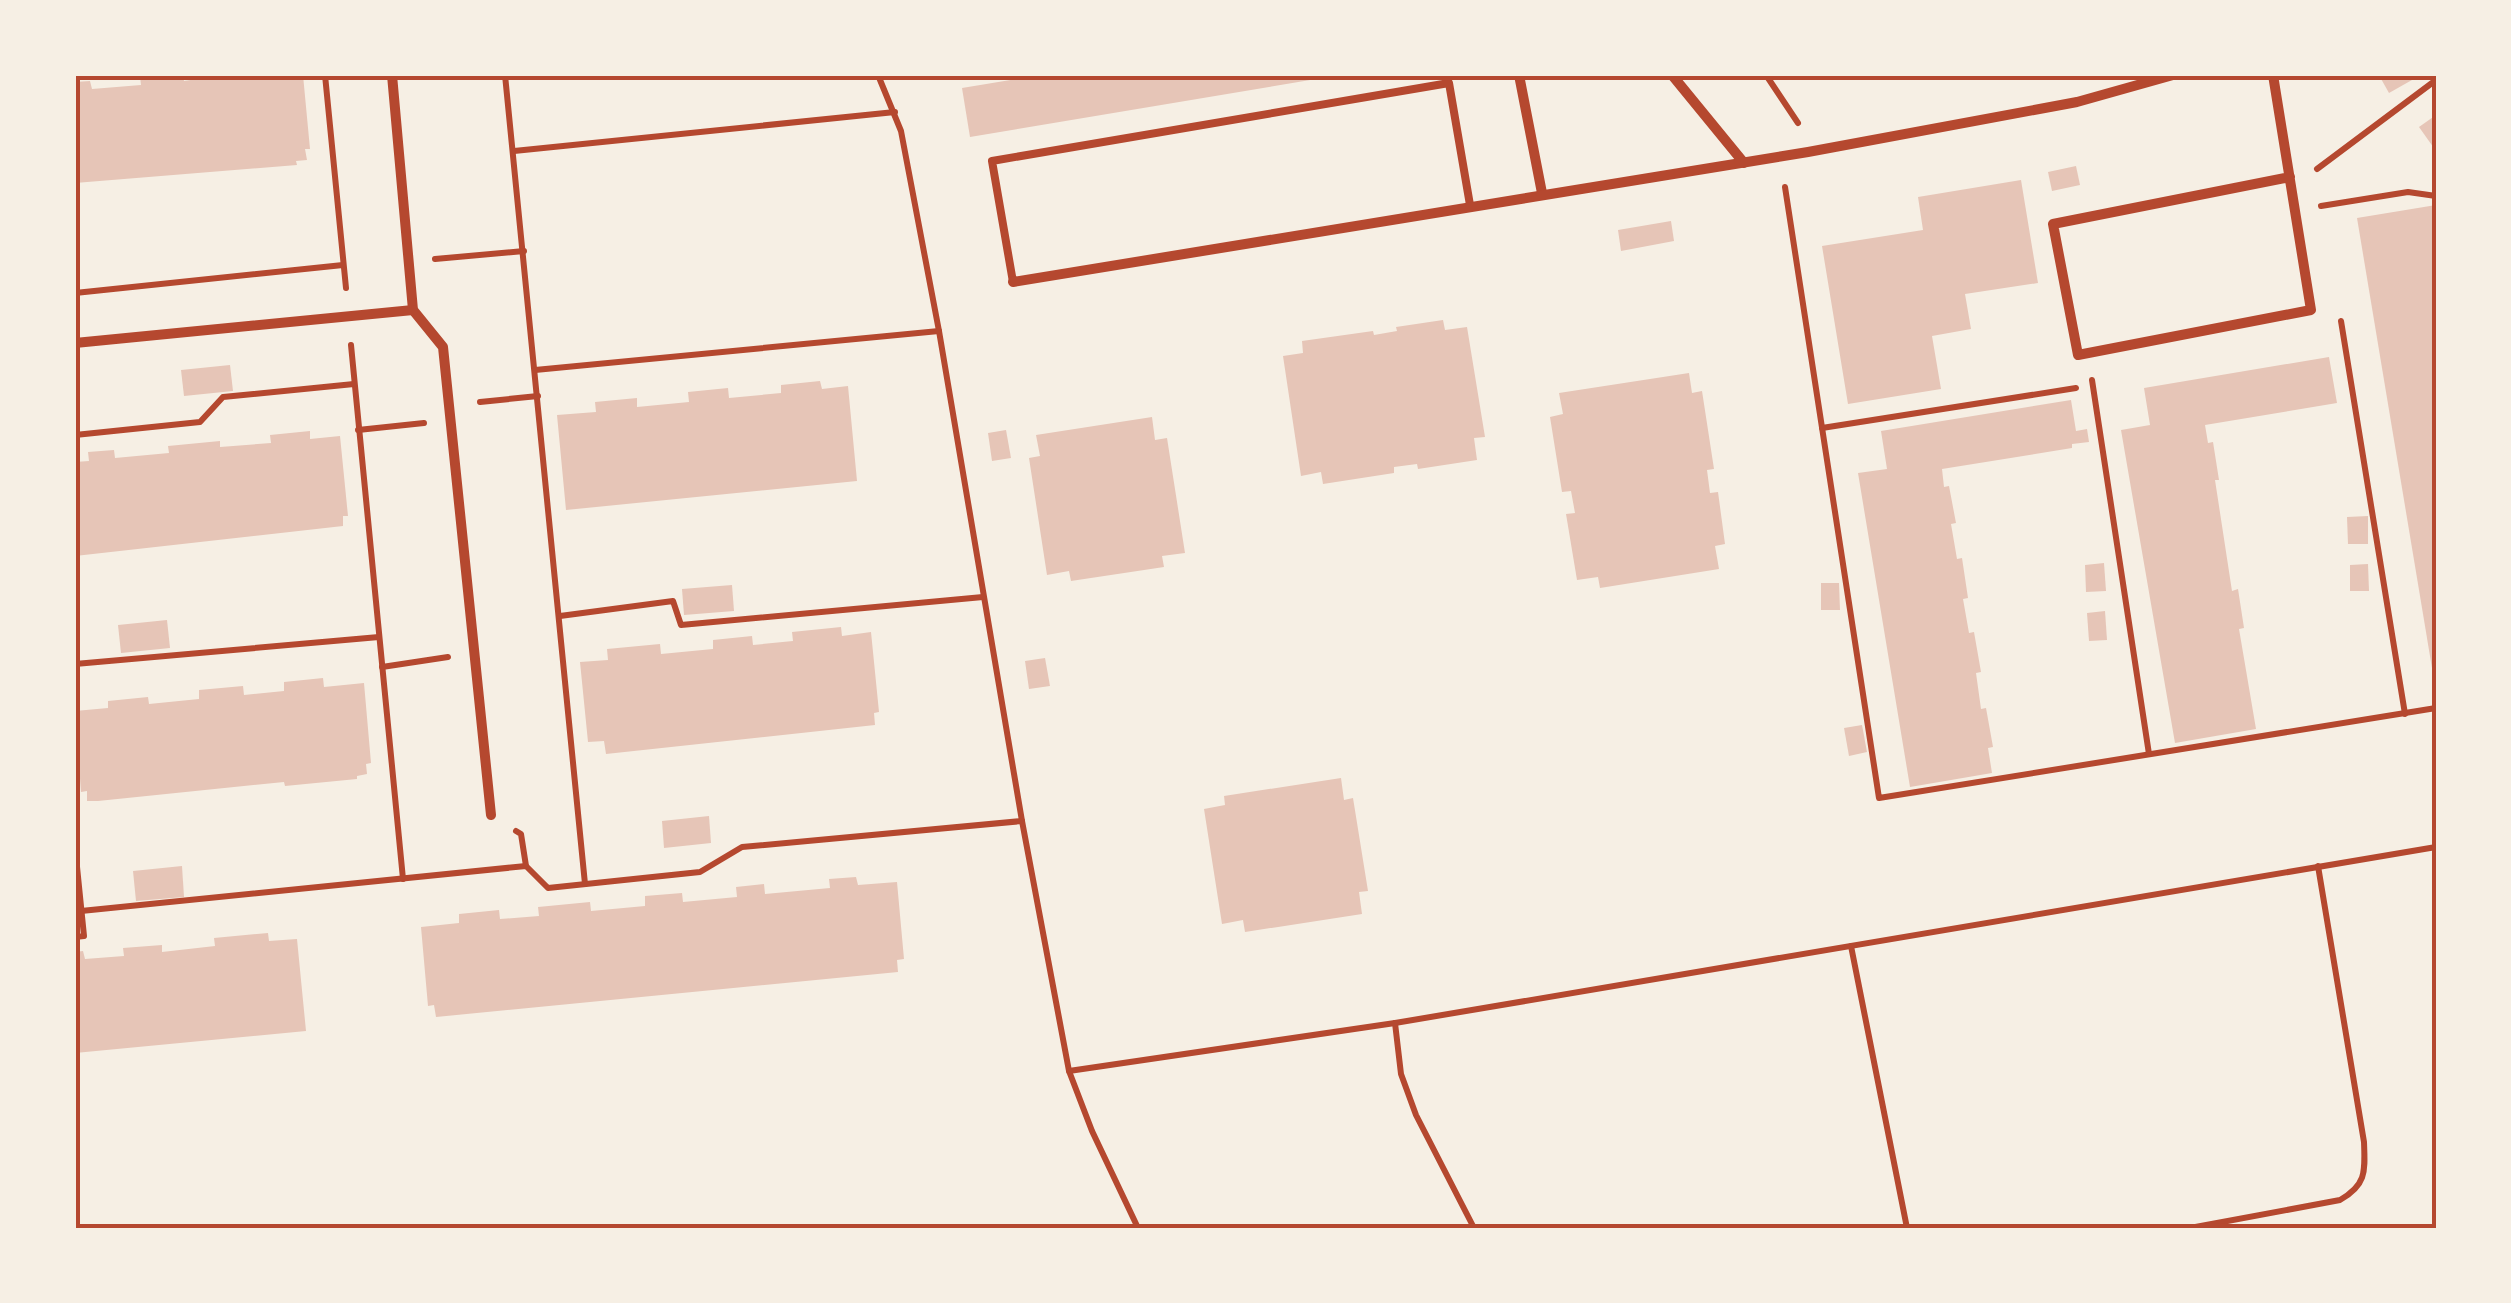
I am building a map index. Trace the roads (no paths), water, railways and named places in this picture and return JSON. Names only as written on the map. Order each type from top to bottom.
[{"type":"street","points":[[392,75],[413,310],[443,347],[490,815]]},
{"type":"street","points":[[1519,75],[1542,193]]},
{"type":"street","points":[[1672,75],[1744,163]]},
{"type":"street","points":[[1013,282],[1808,152],[2077,102],[2173,75]]},
{"type":"street","points":[[2273,75],[2291,183],[2311,310],[2078,355],[2052,224],[2291,183]]},
{"type":"street","points":[[75,343],[413,310]]},
{"type":"lane","points":[[1013,282],[992,161],[1449,83],[1470,205]]}]
